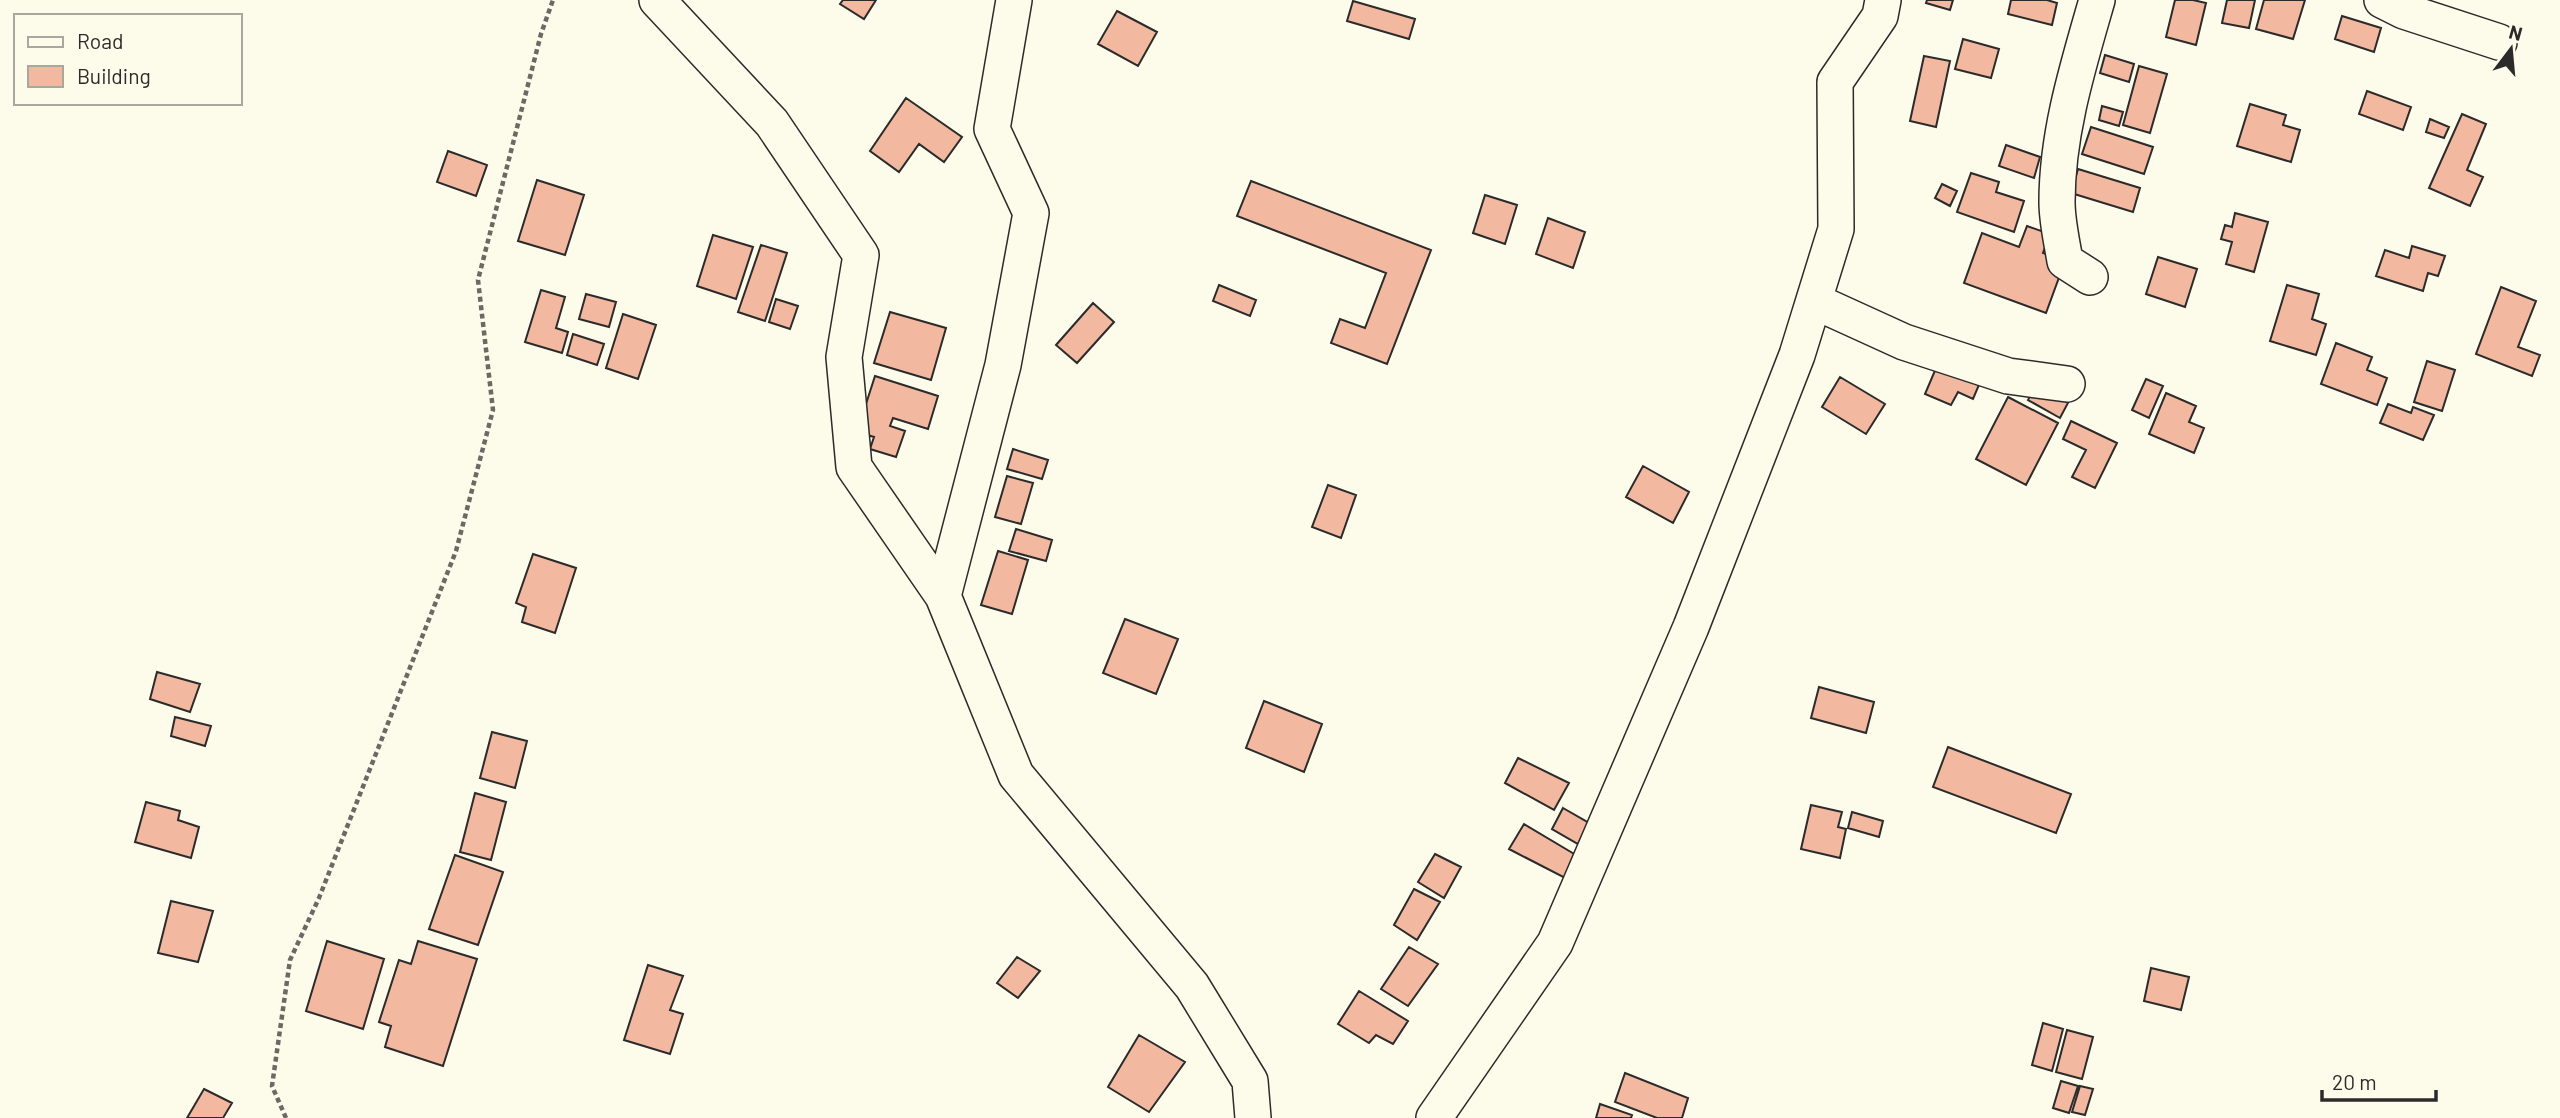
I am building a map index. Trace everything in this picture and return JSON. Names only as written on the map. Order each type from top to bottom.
[{"type":"street","points":[[657,0],[772,123],[861,255],[844,357],[854,467],[943,597],[1016,775],[1192,986],[1250,1081],[1253,1118]]},
{"type":"street","points":[[943,597],[1003,365],[1031,213],[992,129],[1014,0]]},
{"type":"street","points":[[1434,1118],[1555,943],[1691,627],[1797,355],[1814,301],[1836,229],[1835,82],[1880,16],[1883,0]]},
{"type":"street","points":[[2090,277],[2065,261],[2057,204],[2061,140],[2096,0]]},
{"type":"street","points":[[2382,0],[2404,11],[2499,42]]},
{"type":"street","points":[[1814,301],[1904,341],[1995,372],[2067,384]]},
{"type":"path","points":[[286,1118],[272,1086],[290,960],[319,898],[456,551],[493,410],[478,279],[537,47],[553,0]]},
{"type":"building","points":[[843,0],[876,0],[864,19],[840,4]]},
{"type":"building","points":[[1927,0],[1953,0],[1950,10],[1926,3]]},
{"type":"building","points":[[2011,0],[2047,0],[2057,3],[2052,25],[2008,14]]},
{"type":"building","points":[[2175,0],[2206,3],[2196,45],[2166,37]]},
{"type":"building","points":[[2227,0],[2255,0],[2249,28],[2222,23]]},
{"type":"building","points":[[2264,0],[2305,0],[2293,39],[2256,29]]},
{"type":"building","points":[[1353,1],[1415,19],[1409,39],[1347,21]]},
{"type":"building","points":[[1117,11],[1157,32],[1138,66],[1098,44]]},
{"type":"building","points":[[2342,16],[2381,28],[2374,52],[2335,39]]},
{"type":"building","points":[[1963,39],[1999,49],[1991,78],[1955,69]]},
{"type":"building","points":[[2105,55],[2134,64],[2129,82],[2100,73]]},
{"type":"building","points":[[1924,56],[1950,61],[1936,127],[1910,121]]},
{"type":"building","points":[[2139,66],[2167,74],[2150,133],[2123,125]]},
{"type":"building","points":[[2367,91],[2411,107],[2403,130],[2359,114]]},
{"type":"building","points":[[906,98],[962,137],[944,162],[919,144],[899,172],[870,151]]},
{"type":"building","points":[[2250,104],[2286,115],[2283,125],[2300,130],[2291,162],[2237,146]]},
{"type":"building","points":[[2102,106],[2123,112],[2119,126],[2099,120]]},
{"type":"building","points":[[2462,114],[2486,124],[2467,170],[2483,177],[2470,206],[2429,188]]},
{"type":"building","points":[[2430,119],[2449,127],[2444,138],[2426,132]]},
{"type":"building","points":[[2091,127],[2153,147],[2144,174],[2082,154]]},
{"type":"building","points":[[2006,145],[2040,157],[2034,178],[1999,166]]},
{"type":"building","points":[[448,151],[487,165],[476,196],[437,182]]},
{"type":"building","points":[[2078,169],[2140,188],[2133,212],[2071,193]]},
{"type":"building","points":[[1971,173],[1999,182],[1996,192],[2024,201],[2014,232],[1957,212]]},
{"type":"building","points":[[537,180],[584,195],[565,255],[518,241]]},
{"type":"building","points":[[1251,181],[1431,250],[1387,364],[1331,343],[1340,319],[1365,328],[1386,273],[1237,216]]},
{"type":"building","points":[[1942,184],[1957,191],[1950,206],[1935,198]]},
{"type":"building","points":[[1485,195],[1517,205],[1505,244],[1473,233]]},
{"type":"building","points":[[2235,213],[2268,222],[2254,272],[2226,264],[2232,242],[2221,239],[2225,225],[2232,227]]},
{"type":"building","points":[[1548,218],[1585,232],[1573,268],[1536,254]]},
{"type":"building","points":[[2027,226],[2050,234],[2043,253],[2065,261],[2046,313],[1964,283],[1982,233],[2019,247]]},
{"type":"building","points":[[713,235],[753,247],[736,299],[697,286]]},
{"type":"building","points":[[761,245],[787,253],[765,321],[738,312]]},
{"type":"building","points":[[2412,246],[2445,256],[2438,276],[2428,273],[2423,291],[2376,276],[2385,250],[2409,258]]},
{"type":"building","points":[[2158,257],[2197,269],[2185,307],[2146,294]]},
{"type":"building","points":[[1219,285],[1256,300],[1250,316],[1213,301]]},
{"type":"building","points":[[2287,285],[2319,294],[2312,319],[2326,324],[2316,355],[2270,341]]},
{"type":"building","points":[[2501,287],[2536,301],[2518,347],[2540,355],[2532,376],[2476,354]]},
{"type":"building","points":[[541,290],[565,297],[556,328],[568,332],[562,353],[525,342]]},
{"type":"building","points":[[586,294],[616,302],[609,327],[579,319]]},
{"type":"building","points":[[776,299],[798,306],[790,329],[769,322]]},
{"type":"building","points":[[1093,303],[1114,322],[1077,363],[1056,345]]},
{"type":"building","points":[[890,312],[946,328],[931,380],[874,363]]},
{"type":"building","points":[[623,314],[656,325],[638,379],[606,368]]},
{"type":"building","points":[[573,334],[604,344],[597,365],[567,355]]},
{"type":"building","points":[[2336,343],[2372,357],[2367,370],[2387,378],[2377,405],[2321,384]]},
{"type":"building","points":[[1939,361],[1981,380],[1973,399],[1958,392],[1951,405],[1925,394]]},
{"type":"building","points":[[2427,361],[2455,370],[2442,411],[2414,402]]},
{"type":"building","points":[[875,376],[938,396],[928,429],[893,418],[890,426],[905,431],[896,457],[870,449],[874,437],[857,432]]},
{"type":"building","points":[[1840,377],[1885,404],[1866,434],[1822,407]]},
{"type":"building","points":[[2146,379],[2163,386],[2149,418],[2132,410]]},
{"type":"building","points":[[2037,383],[2069,401],[2060,418],[2028,400]]},
{"type":"building","points":[[2166,393],[2196,406],[2189,422],[2204,428],[2194,453],[2149,434]]},
{"type":"building","points":[[2008,397],[2058,423],[2026,485],[1976,459]]},
{"type":"building","points":[[2388,404],[2411,413],[2413,407],[2434,415],[2423,440],[2380,423]]},
{"type":"building","points":[[2071,421],[2117,443],[2095,488],[2072,477],[2086,450],[2063,439]]},
{"type":"building","points":[[1013,449],[1048,460],[1042,479],[1007,469]]},
{"type":"building","points":[[1643,466],[1689,492],[1673,523],[1626,497]]},
{"type":"building","points":[[1007,476],[1033,483],[1021,524],[995,517]]},
{"type":"building","points":[[1328,485],[1356,495],[1341,538],[1312,527]]},
{"type":"building","points":[[1016,529],[1052,540],[1046,561],[1009,551]]},
{"type":"building","points":[[998,551],[1028,560],[1012,614],[981,605]]},
{"type":"building","points":[[533,554],[576,568],[555,633],[522,622],[526,607],[516,603]]},
{"type":"building","points":[[1125,619],[1178,639],[1156,694],[1103,673]]},
{"type":"building","points":[[157,672],[200,684],[190,712],[150,699]]},
{"type":"building","points":[[1819,687],[1874,702],[1866,733],[1811,718]]},
{"type":"building","points":[[1264,701],[1322,724],[1304,772],[1246,748]]},
{"type":"building","points":[[175,717],[211,726],[205,746],[171,736]]},
{"type":"building","points":[[492,732],[527,741],[515,788],[480,778]]},
{"type":"building","points":[[1948,747],[2071,794],[2056,833],[1933,787]]},
{"type":"building","points":[[1518,758],[1569,783],[1554,810],[1505,783]]},
{"type":"building","points":[[475,793],[506,802],[491,860],[460,852]]},
{"type":"building","points":[[146,802],[180,811],[178,820],[199,827],[191,858],[135,842]]},
{"type":"building","points":[[1811,805],[1842,812],[1838,827],[1846,829],[1840,858],[1801,849]]},
{"type":"building","points":[[1563,808],[1589,823],[1578,844],[1552,829]]},
{"type":"building","points":[[1852,812],[1883,821],[1879,837],[1848,828]]},
{"type":"building","points":[[1524,824],[1581,858],[1569,880],[1509,849]]},
{"type":"building","points":[[1435,854],[1461,867],[1444,898],[1418,882]]},
{"type":"building","points":[[455,855],[503,872],[478,945],[429,929]]},
{"type":"building","points":[[1414,889],[1440,902],[1417,940],[1394,925]]},
{"type":"building","points":[[171,901],[213,911],[198,962],[158,953]]},
{"type":"building","points":[[327,941],[384,959],[363,1029],[306,1011]]},
{"type":"building","points":[[418,941],[477,959],[443,1066],[385,1047],[391,1026],[379,1022],[399,960],[411,964]]},
{"type":"building","points":[[1409,947],[1438,964],[1408,1006],[1381,989]]},
{"type":"building","points":[[1017,957],[1040,971],[1018,998],[997,983]]},
{"type":"building","points":[[648,965],[683,976],[670,1010],[683,1014],[670,1054],[624,1040]]},
{"type":"building","points":[[2151,968],[2189,977],[2181,1010],[2144,1001]]},
{"type":"building","points":[[1359,991],[1408,1021],[1393,1044],[1376,1035],[1369,1043],[1338,1024]]},
{"type":"building","points":[[2043,1023],[2063,1029],[2052,1071],[2032,1065]]},
{"type":"building","points":[[2067,1030],[2093,1037],[2082,1079],[2056,1072]]},
{"type":"building","points":[[1139,1035],[1185,1062],[1149,1112],[1108,1087]]},
{"type":"building","points":[[1625,1073],[1688,1098],[1682,1118],[1657,1118],[1615,1102]]},
{"type":"building","points":[[2061,1081],[2078,1086],[2069,1113],[2053,1108]]},
{"type":"building","points":[[2080,1086],[2093,1089],[2085,1115],[2072,1112]]},
{"type":"building","points":[[204,1089],[232,1103],[223,1118],[187,1118]]},
{"type":"building","points":[[1600,1104],[1632,1115],[1631,1118],[1596,1118]]}]
